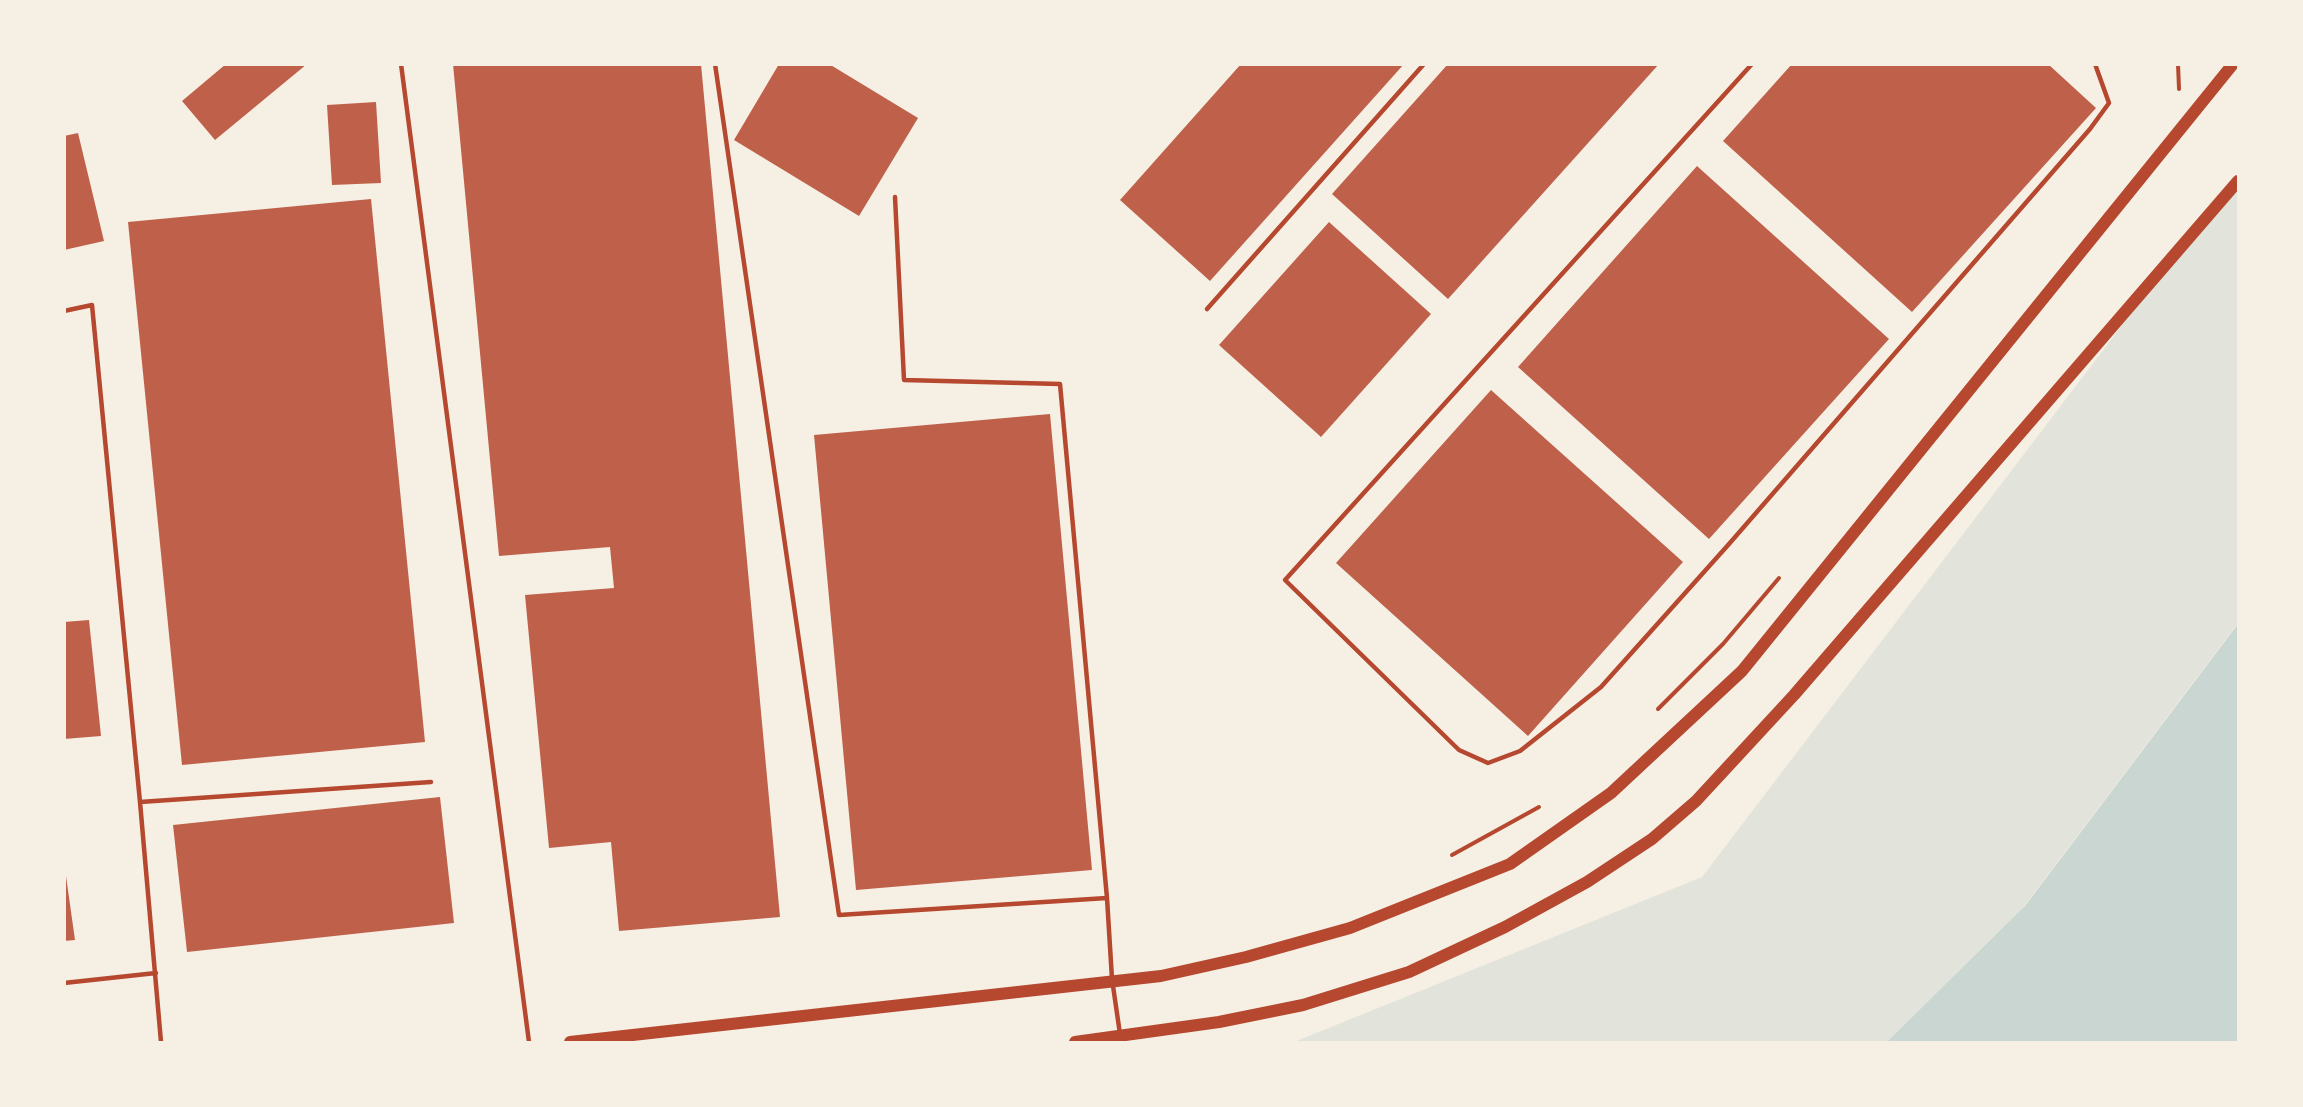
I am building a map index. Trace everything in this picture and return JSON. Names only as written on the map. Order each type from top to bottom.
[{"type":"main road","points":[[570,1042],[1112,979],[1161,976],[1204,967],[1350,928],[1510,864],[1611,793],[1742,671],[2233,64]]},
{"type":"main road","points":[[1075,1042],[1219,1022],[1303,1005],[1409,972],[1504,927],[1577,888],[1652,839],[1696,801],[1794,695],[2238,181]]},
{"type":"lane","points":[[401,64],[530,1042]]},
{"type":"lane","points":[[715,64],[839,915],[1107,898]]},
{"type":"lane","points":[[1207,309],[1424,64]]},
{"type":"lane","points":[[1752,64],[1285,580],[1459,750],[1488,763],[1520,750],[1601,687],[1729,544],[2074,147],[2109,103],[2095,64]]},
{"type":"lane","points":[[894,197],[904,380],[1060,384],[1107,898],[1112,979],[1120,1036]]},
{"type":"lane","points":[[64,311],[92,305],[161,1042]]},
{"type":"lane","points":[[140,802],[431,782]]},
{"type":"lane","points":[[64,983],[156,973]]},
{"type":"path","points":[[2178,64],[2180,98]]},
{"type":"shaded area","points":[[2238,173],[2238,623],[2016,917],[1889,1042],[1294,1042],[1702,877]]},
{"type":"shaded area","points":[[2238,624],[2238,1042],[1887,1042],[2025,906]]},
{"type":"building","points":[[226,64],[307,64],[215,140],[182,101]]},
{"type":"building","points":[[453,64],[701,64],[780,917],[619,931],[611,842],[549,848],[525,595],[614,588],[610,547],[499,556]]},
{"type":"building","points":[[779,64],[829,64],[918,118],[859,216],[734,140]]},
{"type":"building","points":[[1241,64],[1404,64],[1210,281],[1120,200]]},
{"type":"building","points":[[1448,64],[1659,64],[1448,299],[1332,194]]},
{"type":"building","points":[[1792,64],[2048,64],[2096,108],[1912,312],[1723,141]]},
{"type":"building","points":[[376,102],[381,183],[332,185],[327,105]]},
{"type":"building","points":[[78,133],[104,241],[64,250],[64,136]]},
{"type":"building","points":[[1697,166],[1889,339],[1709,539],[1518,367]]},
{"type":"building","points":[[371,199],[425,742],[182,765],[128,222]]},
{"type":"building","points":[[1329,222],[1431,314],[1321,437],[1219,345]]},
{"type":"building","points":[[1491,390],[1683,562],[1528,736],[1336,563]]},
{"type":"building","points":[[1050,414],[1092,870],[856,890],[814,435]]},
{"type":"building","points":[[89,620],[101,736],[64,739],[64,622]]},
{"type":"building","points":[[440,797],[454,923],[187,952],[173,825]]},
{"type":"building","points":[[64,862],[75,940],[64,941]]}]
